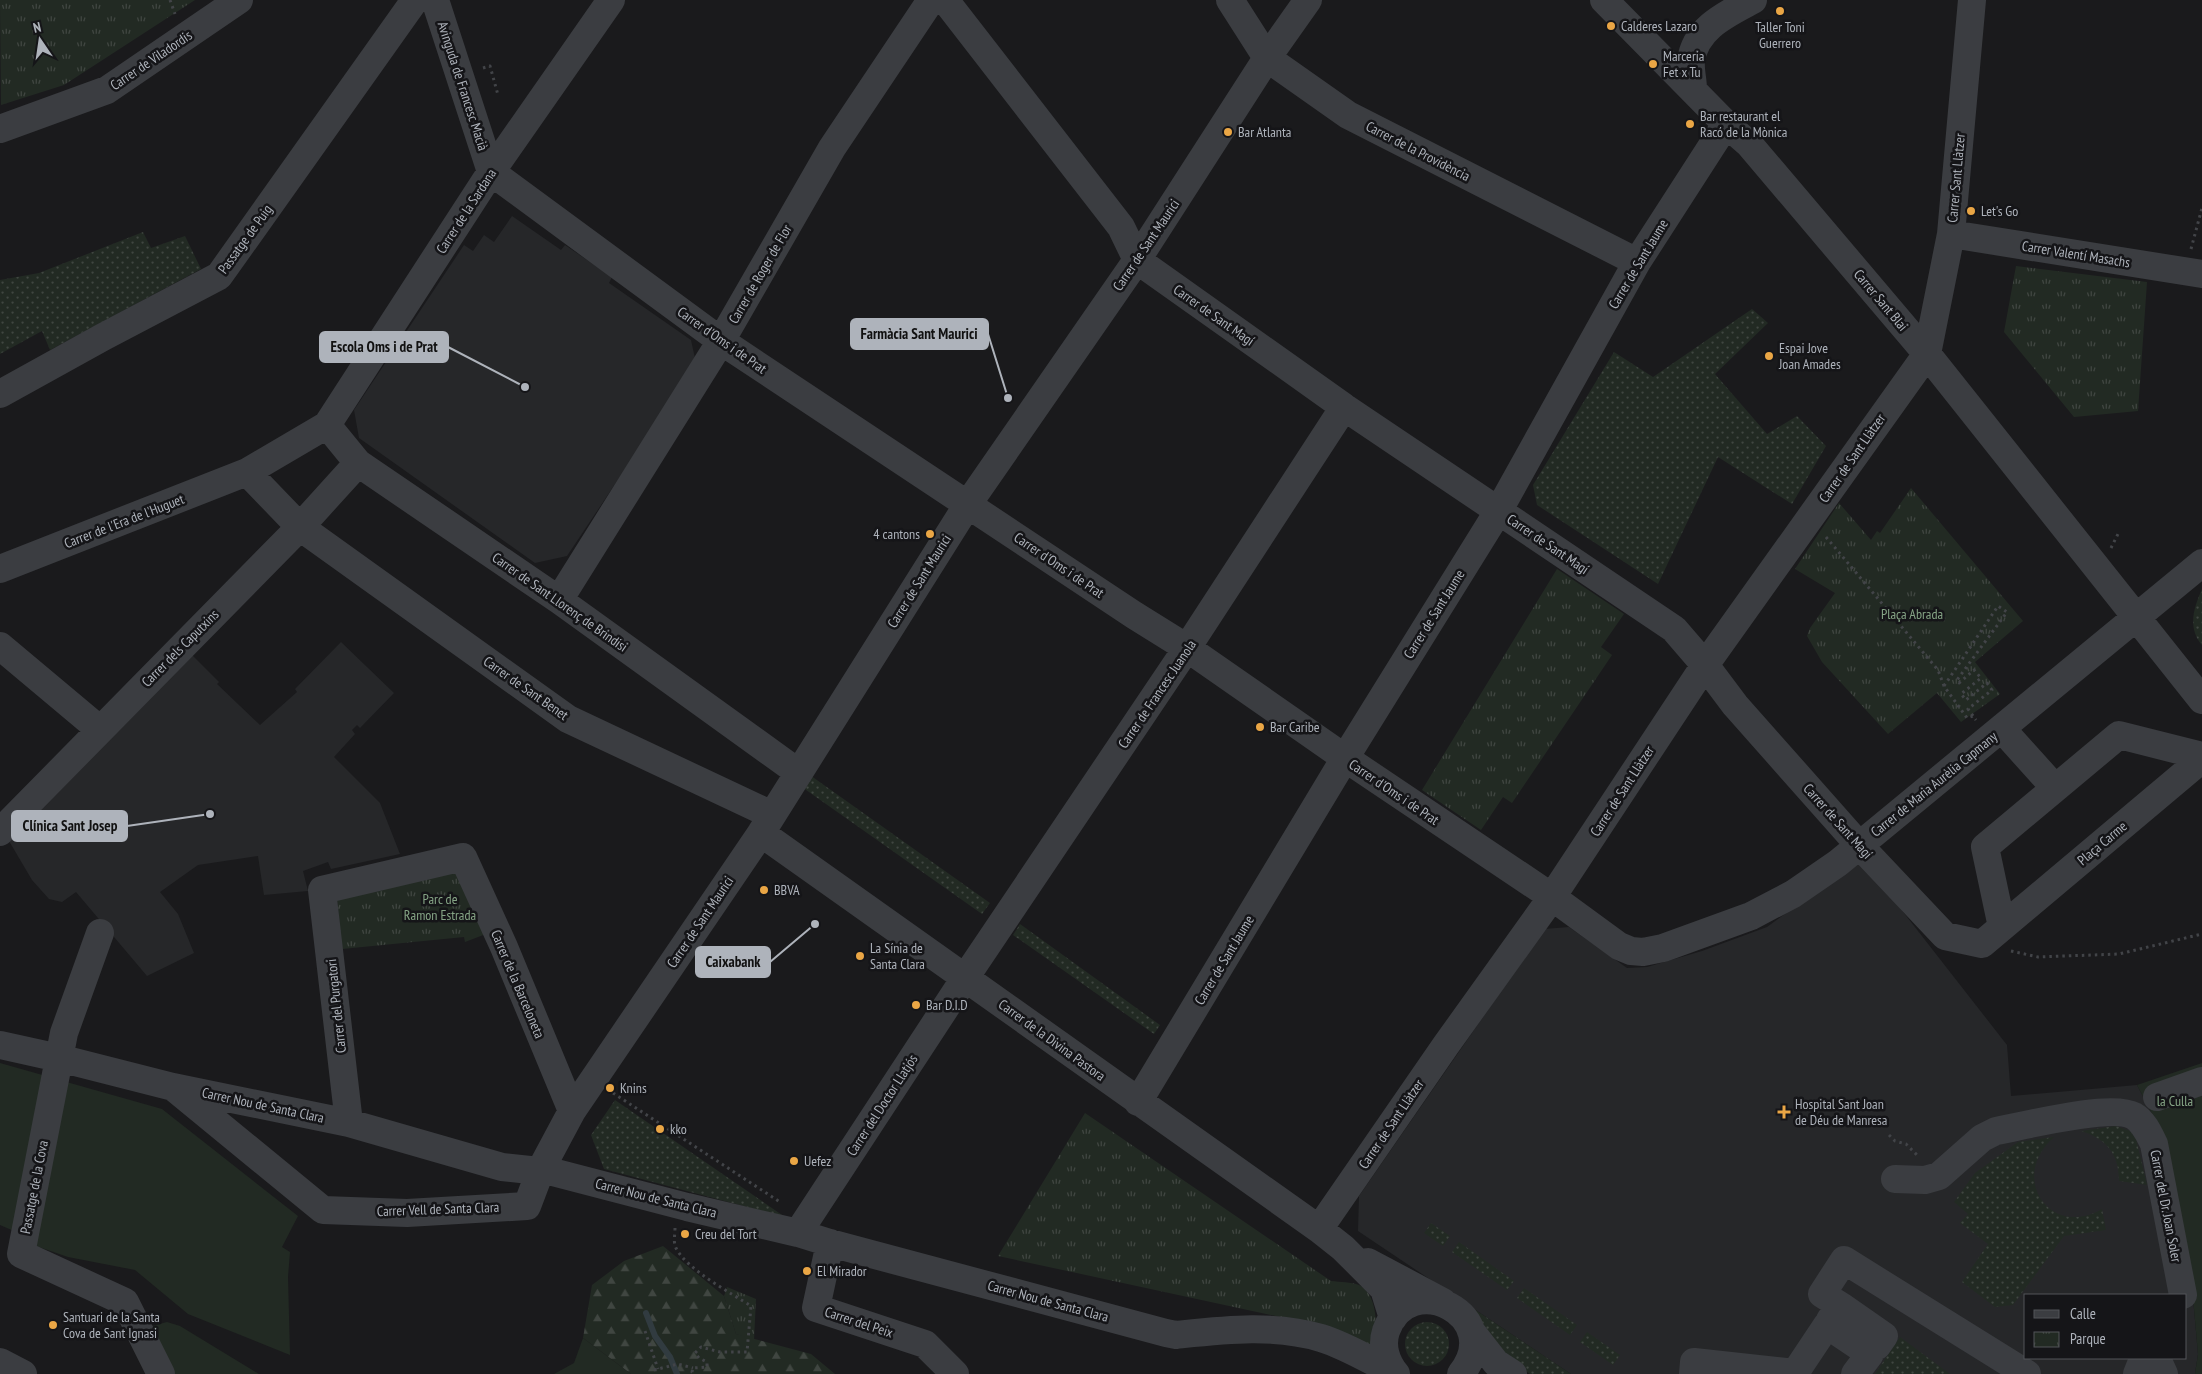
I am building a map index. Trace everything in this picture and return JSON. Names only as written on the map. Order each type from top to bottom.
[{"type":"street","name":"Carrer de Viladordis","points":[[0,130],[107,90],[239,0]]},
{"type":"street","name":"Passatge de Puig","points":[[0,394],[102,337],[220,276],[415,0]]},
{"type":"street","name":"Avinguda de Francesc Macià","points":[[435,0],[491,172]]},
{"type":"street","name":"Carrer de la Sardana","points":[[326,425],[491,172],[611,0]]},
{"type":"street","name":"Carrer de Roger de Flor","points":[[559,600],[721,340],[832,148],[931,0]]},
{"type":"street","name":"Carrer de Sant Magí","points":[[945,0],[1121,227],[1137,260],[1344,407],[1674,629],[1705,665],[1735,705],[1858,845],[1945,936],[1992,936]]},
{"type":"street","name":"Carrer de la Providència","points":[[1230,0],[1267,58],[1348,115],[1637,262]]},
{"type":"street","name":"Carrer de Sant Maurici","points":[[541,1169],[572,1111],[766,824],[968,504],[1137,260],[1267,58],[1308,0]]},
{"type":"street","name":"Carrer Sant Blai","points":[[1604,0],[1693,88],[1726,124],[1749,144],[1927,354],[2138,617],[2156,643],[2202,700]]},
{"type":"street","points":[[1693,88],[1691,62],[1696,42],[1716,20],[1753,0]]},
{"type":"street","name":"Carrer Sant Llàtzer","points":[[1927,354],[1950,234],[1972,0]]},
{"type":"street","name":"Carrer de Sant Jaume","points":[[1138,1102],[1345,758],[1499,510],[1637,262],[1726,124]]},
{"type":"street","name":"Carrer d'Oms i de Prat","points":[[491,172],[721,340],[1134,615],[1187,648],[1552,898],[1575,916],[1620,946],[1631,951]]},
{"type":"street","name":"Carrer Valentí Masachs","points":[[1950,234],[2194,273]]},
{"type":"street","name":"Carrer de Sant Llàtzer","points":[[1319,1229],[1446,1045],[1552,898],[1705,665],[1927,354]]},
{"type":"street","name":"Carrer de Francesc Juanola","points":[[965,978],[1187,648],[1344,407]]},
{"type":"street","name":"Carrer de Sant Llorenç de Brindisi","points":[[326,425],[358,463],[559,600],[799,773]]},
{"type":"street","name":"Carrer de l'Era de l'Huguet","points":[[0,569],[247,472],[326,425]]},
{"type":"street","name":"Carrer dels Caputxins","points":[[0,832],[99,729],[300,527],[358,463]]},
{"type":"street","points":[[247,472],[300,527]]},
{"type":"street","name":"Carrer de Sant Benet","points":[[300,527],[568,719],[766,824]]},
{"type":"street","name":"Carrer de Maria Aurèlia Capmany","points":[[1631,951],[1643,952],[1662,948],[1751,916],[1793,894],[1838,863],[2202,563]]},
{"type":"street","name":"Carrer Sant Blai","points":[[2138,617],[2170,635],[2202,670]]},
{"type":"street","points":[[0,646],[99,729]]},
{"type":"street","points":[[1997,733],[2055,788]]},
{"type":"street","name":"Plaça Carme","points":[[1992,936],[1985,847],[2118,735],[2202,758]]},
{"type":"street","name":"Plaça Carme","points":[[1992,936],[2202,758]]},
{"type":"street","name":"Carrer de la Divina Pastora","points":[[766,824],[965,978],[1319,1229],[1343,1248],[1384,1289],[1393,1318]]},
{"type":"street","name":"Carrer de la Barceloneta","points":[[322,890],[463,857],[504,947],[572,1111]]},
{"type":"street","name":"Carrer del Purgatori","points":[[322,890],[348,1122]]},
{"type":"street","name":"Passatge de la Cova","points":[[100,933],[64,1032],[21,1254],[125,1302],[161,1374]]},
{"type":"street","name":"Carrer del Doctor Llatjós","points":[[803,1226],[965,978]]},
{"type":"street","name":"Carrer Nou de Santa Clara","points":[[0,1045],[173,1086],[348,1122],[502,1166],[530,1170],[541,1169],[687,1207],[803,1226],[830,1243],[1166,1333],[1176,1335],[1246,1329],[1305,1334],[1352,1351],[1395,1373]]},
{"type":"street","points":[[2157,1097],[2202,1081]]},
{"type":"street","name":"Carrer Vell de Santa Clara","points":[[173,1086],[323,1210],[407,1213],[527,1206],[541,1169]]},
{"type":"street","name":"Carrer del Dr. Joan Soler","points":[[1895,1179],[1925,1180],[1939,1176],[1982,1138],[1996,1131],[2089,1114],[2112,1112],[2133,1115],[2145,1126],[2154,1144],[2183,1294]]},
{"type":"street","name":"Carrer del Peix","points":[[830,1243],[816,1308],[925,1344],[955,1374]]},
{"type":"street","name":"Carrer de la Divina Pastora","points":[[1343,1248],[1446,1304],[1461,1315],[1496,1363],[1513,1374]]},
{"type":"street","points":[[1855,1374],[1870,1354],[1834,1316],[1822,1294],[1844,1260],[2026,1374]]},
{"type":"street","points":[[1395,1373],[1389,1365],[1384,1346],[1385,1336],[1393,1318],[1408,1305],[1417,1302],[1437,1301],[1446,1304]]},
{"type":"street","points":[[1834,1316],[1884,1336],[1877,1346]]},
{"type":"street","points":[[1693,1368],[1795,1373],[1834,1316]]},
{"type":"street","points":[[1461,1374],[1472,1354],[1471,1331]]},
{"type":"street","points":[[0,1362],[23,1374]]},
{"type":"path","points":[[490,66],[498,95]]},
{"type":"path","points":[[2194,273],[2202,208]]},
{"type":"path","points":[[1807,522],[1822,532],[1938,670],[1944,686],[1967,718],[1973,716]]},
{"type":"path","points":[[1944,686],[1998,606],[2007,612],[1957,680],[1959,683],[1974,670],[1981,678],[1961,694],[1966,700],[1987,683],[1992,690],[1968,709],[1973,716],[1997,733]]},
{"type":"path","points":[[1992,936],[2038,957],[2119,954],[2202,934]]},
{"type":"path","points":[[593,1080],[803,1226]]},
{"type":"path","points":[[645,1331],[656,1369],[678,1364],[693,1368],[707,1366],[707,1362],[699,1358],[695,1353],[701,1347],[720,1352],[748,1352],[751,1306],[705,1277],[679,1253],[675,1246],[675,1227]]},
{"type":"path","points":[[693,1368],[692,1372],[695,1374]]},
{"type":"shaded area","points":[[512,216],[561,250],[565,245],[612,277],[609,283],[691,340],[696,363],[567,556],[535,563],[359,438],[354,410],[464,245],[473,251],[484,235],[494,242]]},
{"type":"shaded area","points":[[341,642],[394,693],[360,728],[357,725],[352,730],[355,734],[334,757],[380,803],[400,854],[331,869],[328,862],[303,871],[308,891],[264,895],[258,856],[198,865],[160,892],[178,914],[194,953],[147,976],[76,892],[62,902],[49,899],[32,880],[9,841],[192,655],[219,682],[217,684],[260,725],[297,692],[295,689]]},
{"type":"shaded area","name":"Hospital Sant Joan de Déu de Manresa","points":[[1861,858],[2007,1045],[2011,1096],[2137,1085],[2159,1127],[2192,1286],[2198,1354],[2195,1374],[1571,1374],[1358,1231],[1359,1196],[1544,929],[1569,927],[1627,968],[1647,967],[1702,951],[1767,927]]},
{"type":"green space","points":[[0,0],[195,0],[64,85],[1,105]]},
{"type":"green space","points":[[143,232],[151,248],[185,236],[201,269],[50,350],[42,331],[0,354],[0,280],[39,273]]},
{"type":"green space","points":[[2016,266],[2147,282],[2138,411],[2074,417],[2004,332]]},
{"type":"green space","points":[[1752,309],[1768,323],[1715,374],[1767,434],[1797,416],[1826,446],[1792,504],[1718,457],[1658,584],[1537,505],[1533,485],[1614,352],[1653,377]]},
{"type":"green space","name":"Plaça Abrada","points":[[1911,488],[2023,621],[1975,662],[2000,694],[1961,722],[1937,693],[1888,734],[1822,662],[1807,636],[1810,628],[1835,593],[1795,569],[1839,503],[1871,540],[1877,531],[1880,533]]},
{"type":"green space","points":[[1557,569],[1624,614],[1601,647],[1612,655],[1512,803],[1503,797],[1481,830],[1422,790]]},
{"type":"green space","points":[[2202,589],[2202,645],[2195,632],[2193,617]]},
{"type":"green space","points":[[807,773],[990,903],[982,914],[799,785]]},
{"type":"green space","name":"Parc de Ramon Estrada","points":[[457,870],[491,932],[465,942],[464,937],[342,949],[337,899]]},
{"type":"green space","points":[[1020,924],[1160,1025],[1154,1034],[1013,935]]},
{"type":"green space","points":[[0,1063],[46,1076],[14,1231],[0,1225]]},
{"type":"green space","name":"la Culla","points":[[2202,1063],[2202,1374],[2195,1374],[2198,1354],[2192,1286],[2159,1127],[2137,1085]]},
{"type":"green space","points":[[63,1081],[162,1109],[298,1216],[282,1247],[290,1252],[288,1277],[290,1355],[188,1314],[135,1270],[68,1257],[36,1246]]},
{"type":"green space","points":[[615,1100],[785,1217],[604,1169],[591,1135]]},
{"type":"green space","points":[[1085,1113],[1331,1281],[1356,1284],[1366,1290],[1374,1306],[1377,1355],[1308,1323],[998,1256]]},
{"type":"green space","points":[[2116,1126],[2130,1131],[2136,1139],[2147,1185],[2119,1181],[2117,1163],[2110,1149],[2098,1138],[2081,1131]]},
{"type":"green space","points":[[2054,1137],[2041,1153],[2035,1170],[2035,1186],[2042,1200],[2052,1210],[2067,1216],[2084,1216],[2102,1209],[2106,1230],[2064,1236],[2013,1305],[1995,1307],[1962,1282],[1988,1244],[1960,1223],[1968,1214],[1954,1202],[1975,1173],[2018,1142]]},
{"type":"green space","points":[[1431,1223],[1450,1236],[1443,1246],[1424,1233]]},
{"type":"green space","points":[[1459,1242],[1514,1281],[1507,1290],[1452,1252]]},
{"type":"green space","points":[[663,1246],[724,1296],[736,1334],[811,1354],[835,1374],[631,1374],[583,1338],[592,1285],[624,1261]]},
{"type":"green space","points":[[727,1287],[756,1299],[754,1340],[736,1334],[724,1296]]},
{"type":"green space","points":[[1524,1288],[1577,1325],[1570,1335],[1517,1298]]},
{"type":"green space","points":[[1474,1309],[1571,1374],[1530,1374],[1511,1361],[1484,1331]]},
{"type":"green space","points":[[167,1322],[180,1326],[259,1374],[171,1374],[152,1326]]},
{"type":"green space","points":[[1427,1322],[1439,1326],[1445,1332],[1449,1344],[1445,1356],[1439,1362],[1427,1366],[1415,1362],[1409,1356],[1405,1344],[1409,1332],[1415,1326]]},
{"type":"green space","points":[[1587,1332],[1620,1355],[1613,1365],[1580,1342]]},
{"type":"green space","points":[[1900,1337],[1950,1374],[1875,1374]]},
{"type":"green space","points":[[583,1338],[631,1374],[554,1374],[574,1363]]},
{"type":"waterway","points":[[646,1313],[655,1336],[670,1357],[677,1374]]},
{"type":"place","name":"Taller Toni Guerrero","points":[[1780,11]]},
{"type":"place","name":"Calderes Lazaro","points":[[1611,26]]},
{"type":"place","name":"Marceria Fet x Tu","points":[[1653,64]]},
{"type":"place","name":"Bar restaurant el Racó de la Mònica","points":[[1690,124]]},
{"type":"place","name":"Bar Atlanta","points":[[1228,132]]},
{"type":"place","name":"Let's Go","points":[[1971,211]]},
{"type":"place","name":"Espai Jove Joan Amades","points":[[1769,356]]},
{"type":"place","name":"Escola Oms i de Prat","points":[[525,387]]},
{"type":"place","name":"Farmàcia Sant Maurici","points":[[1008,398]]},
{"type":"place","name":"4 cantons","points":[[930,534]]},
{"type":"place","name":"Bar Caribe","points":[[1260,727]]},
{"type":"place","name":"Clínica Sant Josep","points":[[210,814]]},
{"type":"place","name":"BBVA","points":[[764,890]]},
{"type":"place","name":"Caixabank","points":[[815,924]]},
{"type":"place","name":"La Sínia de Santa Clara","points":[[860,956]]},
{"type":"place","name":"Bar D.I.D","points":[[916,1005]]},
{"type":"place","name":"Knins","points":[[610,1088]]},
{"type":"place","name":"Hospital Sant Joan de Déu de Manresa","points":[[1784,1112]]},
{"type":"place","name":"kko","points":[[660,1129]]},
{"type":"place","name":"Uefez","points":[[794,1161]]},
{"type":"place","name":"Creu del Tort","points":[[685,1234]]},
{"type":"place","name":"El Mirador","points":[[807,1271]]},
{"type":"place","name":"Santuari de la Santa Cova de Sant Ignasi","points":[[53,1325]]}]
